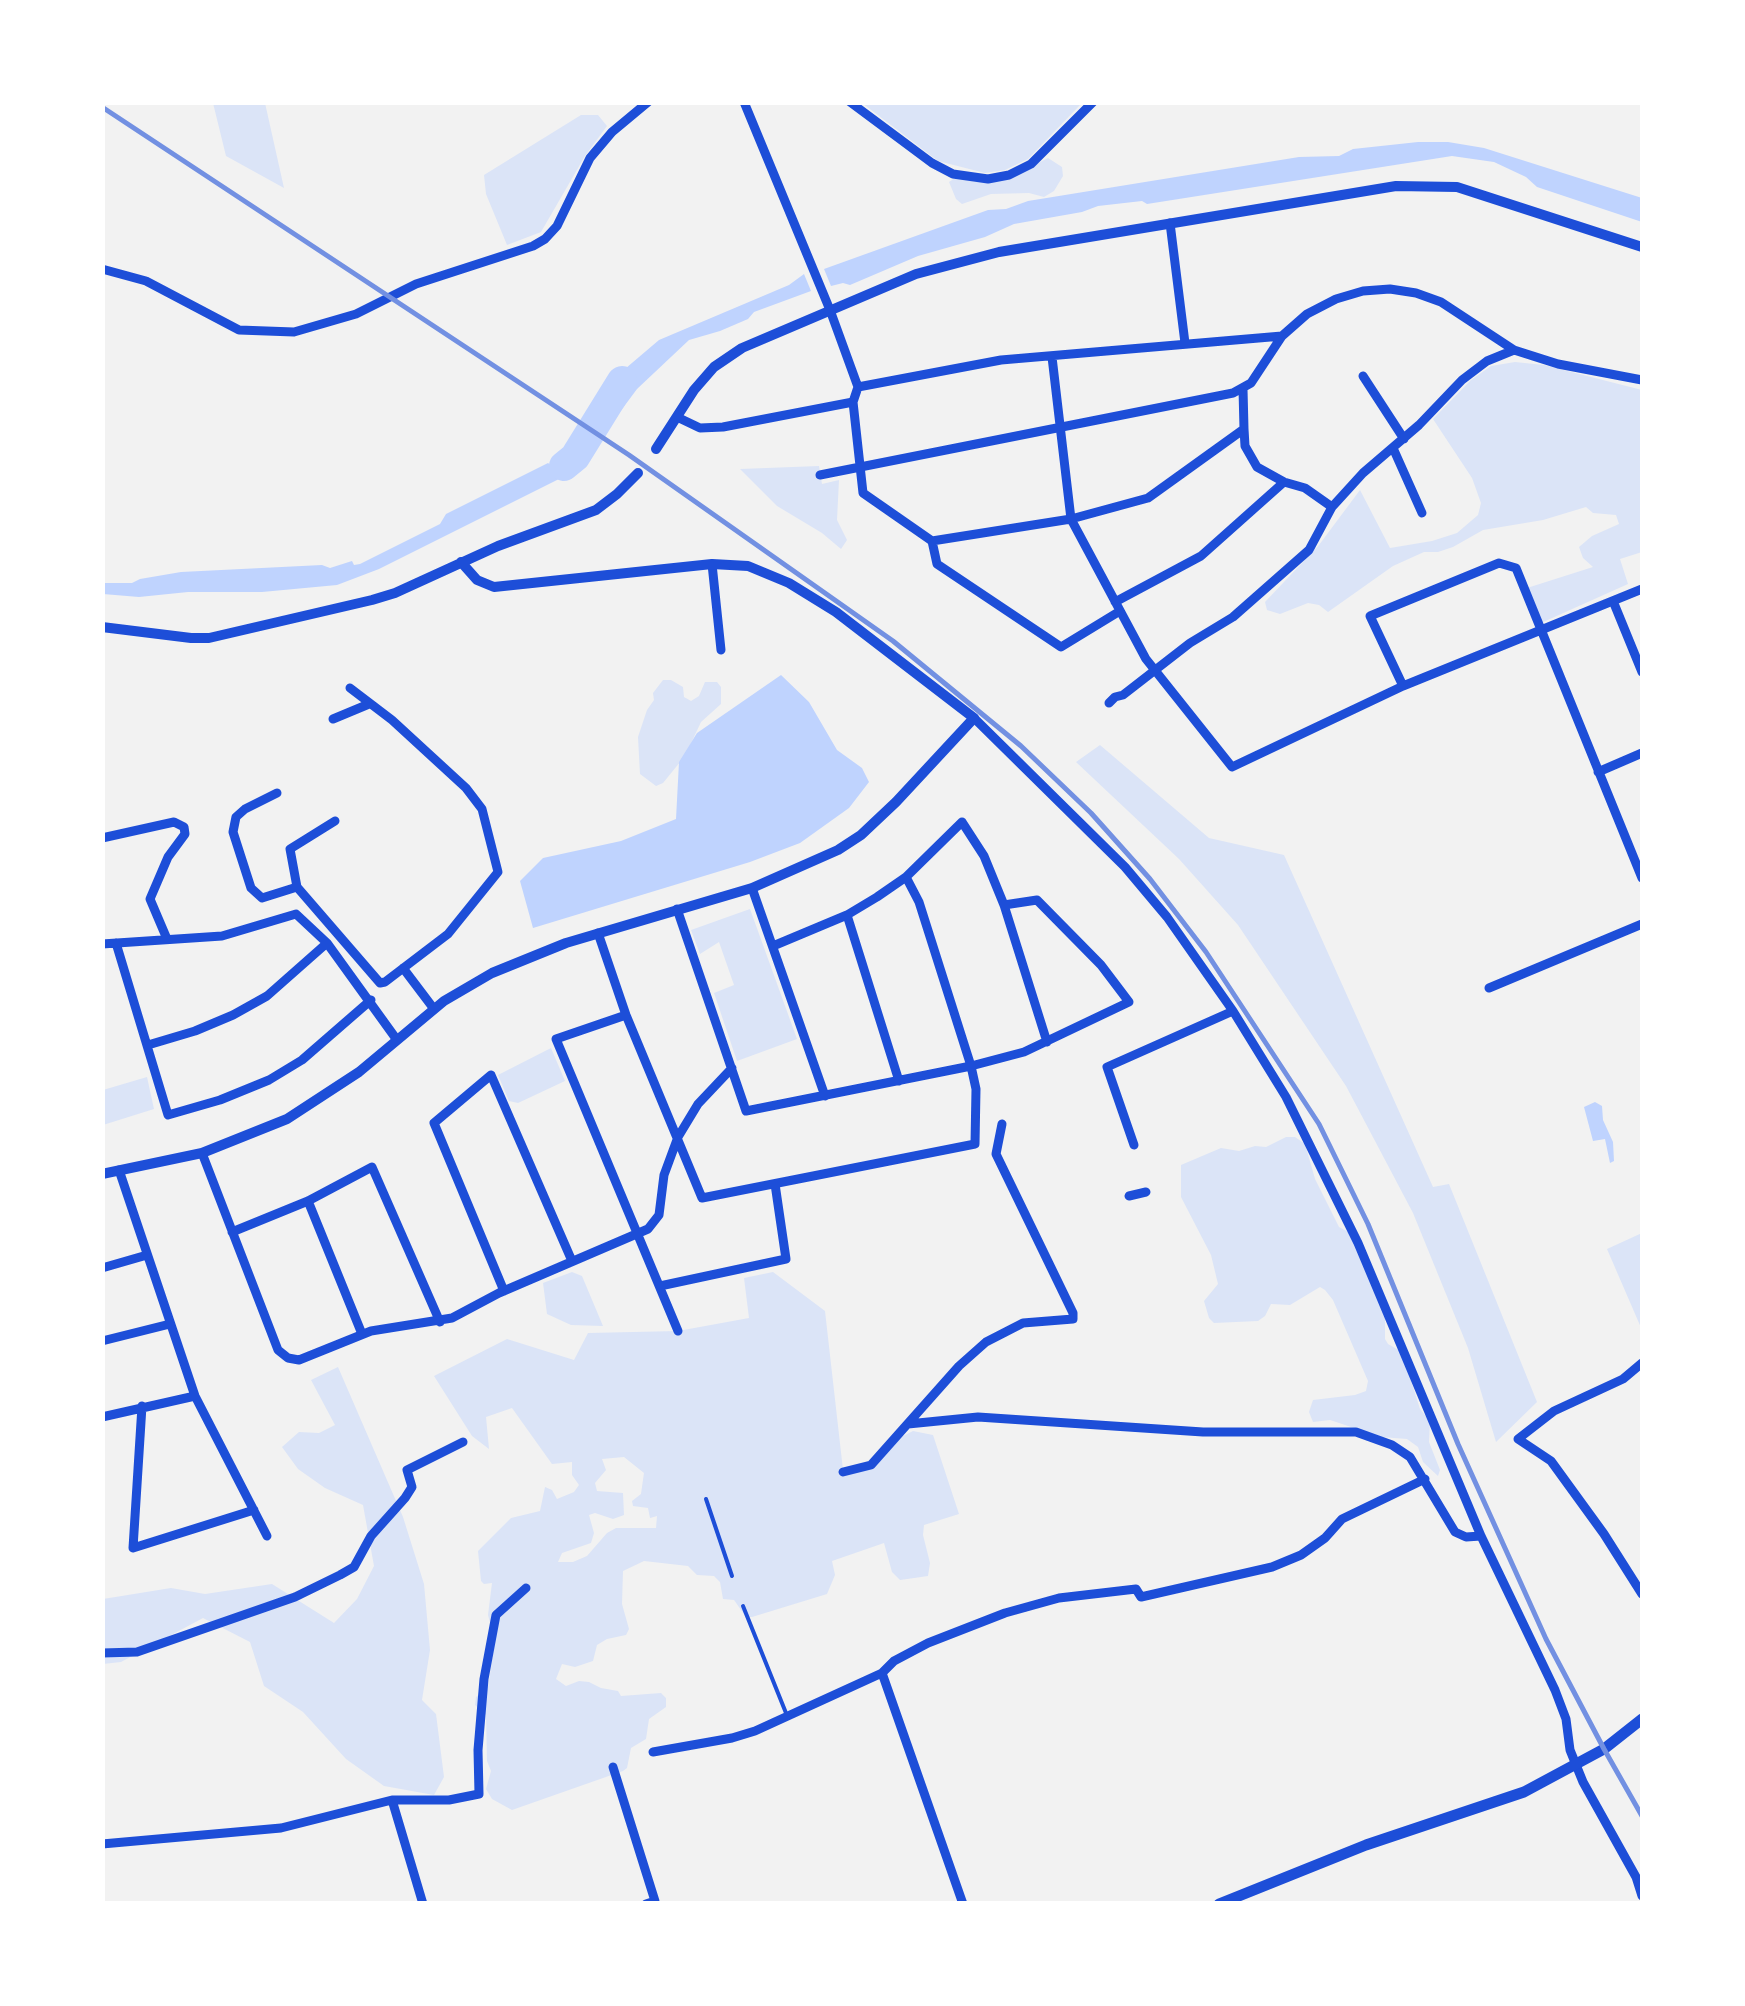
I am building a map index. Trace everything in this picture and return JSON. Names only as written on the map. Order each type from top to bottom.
[{"type":"main road","points":[[1219,1904],[1403,1832],[1524,1792],[1577,1765],[1642,1720]]},
{"type":"street","points":[[102,269],[146,281],[238,330],[294,332],[356,314],[416,284],[533,246],[545,238],[557,226],[590,158],[612,132],[648,102]]},
{"type":"street","points":[[744,102],[858,387],[853,402],[862,493],[932,541],[1071,518],[1148,498],[1244,429]]},
{"type":"street","points":[[850,102],[932,163],[954,174],[988,179],[1009,175],[1031,164],[1093,102]]},
{"type":"street","points":[[656,449],[694,390],[714,367],[742,348],[828,304],[998,252],[1396,186],[1458,187],[1642,247]]},
{"type":"street","points":[[1170,224],[1186,343]]},
{"type":"street","points":[[820,475],[1242,389],[1282,336],[1307,314],[1336,299],[1390,289],[1441,302],[1514,350],[1558,364],[1642,380]]},
{"type":"street","points":[[858,387],[1000,360],[1282,336]]},
{"type":"street","points":[[1109,702],[1233,617],[1310,550],[1332,507],[1363,473],[1404,439],[1462,380],[1488,361],[1514,350]]},
{"type":"street","points":[[1052,357],[1071,518],[1146,659],[1232,766],[1403,686],[1642,589]]},
{"type":"street","points":[[1363,376],[1404,439]]},
{"type":"street","points":[[1242,389],[1245,446],[1257,467],[1305,488],[1332,507]]},
{"type":"street","points":[[677,417],[700,428],[723,427],[853,402]]},
{"type":"street","points":[[1392,448],[1422,513]]},
{"type":"street","points":[[102,627],[191,638],[226,635],[395,593],[461,562],[596,510],[638,472]]},
{"type":"street","points":[[932,541],[936,564],[1062,647],[1117,606],[1201,556],[1284,482]]},
{"type":"street","points":[[461,562],[477,580],[494,587],[712,564],[735,563],[768,573],[818,600],[974,718],[1125,867],[1167,917],[1233,1011],[1294,1111],[1358,1243],[1481,1536],[1554,1690],[1583,1782],[1636,1877],[1642,1896]]},
{"type":"street","points":[[1403,686],[1370,616],[1500,563],[1516,568],[1642,878]]},
{"type":"street","points":[[712,564],[721,650]]},
{"type":"street","points":[[1613,601],[1642,672]]},
{"type":"street","points":[[335,821],[290,849],[297,888],[380,983],[448,934],[498,872],[482,809],[466,788],[392,720],[350,688]]},
{"type":"street","points":[[333,719],[369,704]]},
{"type":"street","points":[[102,1174],[202,1152],[288,1120],[359,1072],[434,1009],[492,973],[598,933],[752,888],[814,861],[860,835],[974,718]]},
{"type":"street","points":[[1598,772],[1642,752]]},
{"type":"street","points":[[277,793],[245,809],[236,817],[233,832],[251,888],[262,898],[297,888]]},
{"type":"street","points":[[102,838],[174,822],[184,826],[185,834],[168,858],[150,899],[167,939]]},
{"type":"street","points":[[773,946],[847,915],[906,877],[962,822],[984,856],[1004,905],[1047,1042]]},
{"type":"street","points":[[598,933],[626,1016],[702,1198],[975,1144],[976,1089],[971,1066],[918,902],[906,877]]},
{"type":"street","points":[[752,888],[825,1096]]},
{"type":"street","points":[[677,909],[746,1111],[971,1066],[1047,1042],[1128,1002],[1101,965],[1036,900],[1004,905]]},
{"type":"street","points":[[102,944],[222,936],[296,914],[327,943],[396,1040]]},
{"type":"street","points":[[847,915],[899,1080]]},
{"type":"street","points":[[1489,988],[1642,924]]},
{"type":"street","points":[[116,943],[168,1115],[269,1080],[302,1060],[371,1000]]},
{"type":"street","points":[[148,1044],[195,1031],[266,996],[327,943]]},
{"type":"street","points":[[403,968],[434,1009]]},
{"type":"street","points":[[1134,1145],[1107,1067],[1233,1011]]},
{"type":"street","points":[[626,1016],[556,1040],[678,1331]]},
{"type":"street","points":[[202,1152],[278,1350],[299,1360],[362,1334],[440,1322],[504,1290],[640,1233],[656,1222],[664,1175],[678,1136],[698,1104],[732,1068]]},
{"type":"street","points":[[504,1290],[434,1122],[492,1075],[572,1261]]},
{"type":"street","points":[[843,1472],[871,1465],[959,1366],[1004,1330],[1023,1323],[1072,1319],[1074,1313],[996,1154],[1002,1124]]},
{"type":"street","points":[[232,1232],[308,1201],[372,1167],[440,1322]]},
{"type":"street","points":[[120,1170],[195,1396],[267,1536]]},
{"type":"street","points":[[660,1286],[786,1260],[775,1184]]},
{"type":"street","points":[[1128,1196],[1146,1192]]},
{"type":"street","points":[[308,1201],[362,1334]]},
{"type":"street","points":[[102,1268],[147,1255]]},
{"type":"street","points":[[102,1341],[170,1324]]},
{"type":"street","points":[[1642,1363],[1623,1379],[1554,1411],[1518,1439],[1551,1461],[1642,1594]]},
{"type":"street","points":[[102,1416],[195,1396]]},
{"type":"street","points":[[142,1406],[134,1548],[254,1510]]},
{"type":"street","points":[[908,1424],[978,1417],[1203,1432],[1356,1432],[1392,1445],[1410,1457],[1455,1532],[1466,1537],[1481,1536]]},
{"type":"street","points":[[102,1653],[137,1652],[295,1597],[354,1566],[371,1536],[412,1487],[407,1470],[463,1442]]},
{"type":"street","points":[[653,1752],[732,1738],[788,1717],[882,1673],[894,1661],[942,1636],[1022,1608],[1059,1598],[1136,1589],[1141,1597],[1272,1567],[1301,1555],[1325,1538],[1342,1519],[1425,1479]]},
{"type":"street","points":[[102,1844],[281,1828],[392,1800],[449,1800],[479,1794],[484,1679],[496,1615],[526,1588]]},
{"type":"street","points":[[882,1673],[963,1904]]},
{"type":"street","points":[[612,1767],[651,1902]]},
{"type":"street","points":[[392,1800],[424,1904]]},
{"type":"lane","points":[[706,1499],[732,1576]]},
{"type":"lane","points":[[743,1606],[788,1717]]},
{"type":"shaded area","points":[[213,103],[265,103],[284,188],[226,156]]},
{"type":"shaded area","points":[[862,103],[1082,103],[1028,159],[1005,170],[985,173],[938,161]]},
{"type":"shaded area","points":[[581,115],[598,115],[607,126],[541,232],[507,245],[486,194],[484,175]]},
{"type":"shaded area","points":[[1048,158],[1062,167],[1063,176],[1054,191],[1044,197],[1029,193],[991,194],[962,204],[949,182],[955,178],[977,182],[1005,180]]},
{"type":"shaded area","points":[[1515,362],[1544,365],[1642,390],[1642,552],[1620,559],[1628,584],[1541,623],[1527,588],[1593,567],[1583,558],[1579,547],[1592,536],[1619,524],[1616,515],[1593,513],[1586,507],[1543,520],[1483,530],[1453,547],[1424,552],[1393,566],[1328,612],[1308,603],[1280,614],[1267,610],[1265,602],[1319,545],[1360,490],[1390,548],[1457,533],[1478,515],[1481,503],[1472,478],[1433,419],[1471,380],[1491,366]]},
{"type":"shaded area","points":[[819,466],[822,484],[839,480],[837,520],[847,540],[841,549],[777,506],[740,469]]},
{"type":"shaded area","points":[[663,680],[683,687],[684,697],[691,701],[699,696],[705,682],[717,682],[721,687],[721,704],[701,722],[685,756],[656,786],[640,774],[638,737],[654,700],[653,693]]},
{"type":"shaded area","points":[[1100,745],[1209,838],[1284,855],[1433,1187],[1449,1184],[1537,1402],[1496,1442],[1468,1348],[1413,1213],[1346,1086],[1238,925],[1179,859],[1076,762]]},
{"type":"shaded area","points":[[750,909],[797,1039],[737,1061],[714,993],[734,985],[719,942],[700,954],[691,930]]},
{"type":"shaded area","points":[[551,1048],[565,1081],[518,1103],[509,1101],[498,1075]]},
{"type":"shaded area","points":[[147,1077],[154,1109],[103,1125],[103,1090]]},
{"type":"shaded area","points":[[1295,1137],[1305,1144],[1315,1179],[1339,1227],[1352,1234],[1385,1317],[1385,1339],[1402,1352],[1420,1409],[1430,1421],[1429,1442],[1440,1470],[1438,1476],[1423,1462],[1418,1447],[1407,1439],[1381,1437],[1330,1420],[1313,1422],[1309,1412],[1313,1400],[1355,1395],[1366,1391],[1368,1381],[1325,1290],[1320,1287],[1290,1305],[1271,1304],[1258,1321],[1214,1323],[1209,1318],[1204,1301],[1218,1284],[1211,1255],[1181,1197],[1181,1165],[1221,1148],[1239,1151],[1266,1147]]},
{"type":"shaded area","points":[[1642,1233],[1642,1330],[1607,1249]]},
{"type":"shaded area","points":[[572,1272],[582,1276],[603,1326],[571,1325],[547,1314],[543,1283]]},
{"type":"shaded area","points":[[773,1272],[825,1311],[843,1470],[873,1466],[899,1438],[913,1431],[933,1435],[959,1514],[924,1525],[930,1563],[928,1576],[900,1580],[892,1572],[884,1543],[832,1561],[835,1575],[827,1594],[752,1617],[746,1617],[734,1600],[723,1599],[720,1582],[714,1576],[697,1575],[688,1566],[644,1561],[623,1571],[622,1604],[629,1629],[626,1635],[597,1645],[593,1661],[575,1667],[562,1664],[556,1679],[566,1686],[589,1682],[618,1691],[621,1696],[661,1693],[666,1698],[666,1707],[649,1719],[646,1739],[631,1748],[623,1771],[512,1810],[492,1799],[486,1789],[491,1771],[487,1761],[486,1715],[475,1705],[476,1697],[488,1687],[495,1641],[488,1615],[492,1583],[481,1581],[478,1551],[511,1518],[540,1511],[545,1487],[557,1499],[574,1492],[579,1485],[572,1475],[572,1462],[552,1464],[512,1408],[486,1417],[489,1449],[472,1436],[434,1376],[507,1339],[574,1360],[588,1333],[678,1331],[749,1318],[744,1278]],"holes":[[[624,1457],[644,1473],[641,1494],[632,1501],[633,1506],[648,1508],[650,1518],[657,1516],[656,1528],[616,1528],[587,1556],[573,1562],[558,1562],[562,1553],[591,1543],[594,1533],[589,1515],[613,1519],[624,1515],[623,1493],[597,1491],[595,1483],[606,1470],[602,1459]]]},
{"type":"shaded area","points":[[338,1367],[403,1517],[424,1584],[430,1650],[422,1700],[436,1714],[444,1777],[434,1795],[384,1786],[346,1759],[303,1712],[264,1686],[250,1642],[203,1618],[121,1662],[103,1664],[103,1599],[171,1588],[205,1594],[272,1584],[334,1623],[357,1599],[374,1566],[363,1505],[325,1488],[298,1469],[282,1447],[299,1432],[319,1433],[335,1425],[311,1380]]},
{"type":"water","points":[[1418,142],[1484,148],[1642,198],[1642,222],[1537,187],[1526,177],[1494,162],[1452,156],[1147,204],[1142,201],[1098,206],[1014,224],[985,237],[918,256],[850,285],[831,286],[824,269],[988,210],[1028,201]]},
{"type":"water","points":[[804,274],[811,291],[754,312],[748,319],[720,331],[689,340],[637,389],[614,420],[592,408],[619,374],[659,340],[789,285]]},
{"type":"water","points":[[581,430],[598,441],[569,474],[379,569],[337,585],[139,597],[103,594],[103,583],[132,583],[181,572],[322,565],[330,568],[352,561],[354,565],[360,564],[440,524],[446,514],[548,463],[552,466],[563,461]]},
{"type":"water","points":[[781,675],[809,702],[837,750],[862,768],[869,782],[849,808],[800,843],[750,862],[533,928],[520,881],[543,858],[621,841],[676,819],[679,762],[697,733]]},
{"type":"water","points":[[1595,1102],[1602,1106],[1603,1120],[1613,1142],[1614,1161],[1610,1163],[1605,1139],[1593,1141],[1584,1107]]},
{"type":"waterway","points":[[564,466],[575,457],[622,381]]},
{"type":"railway","points":[[102,107],[629,455],[893,641],[1021,746],[1091,813],[1150,879],[1206,952],[1319,1124],[1368,1224],[1458,1444],[1546,1639],[1642,1816]]}]
